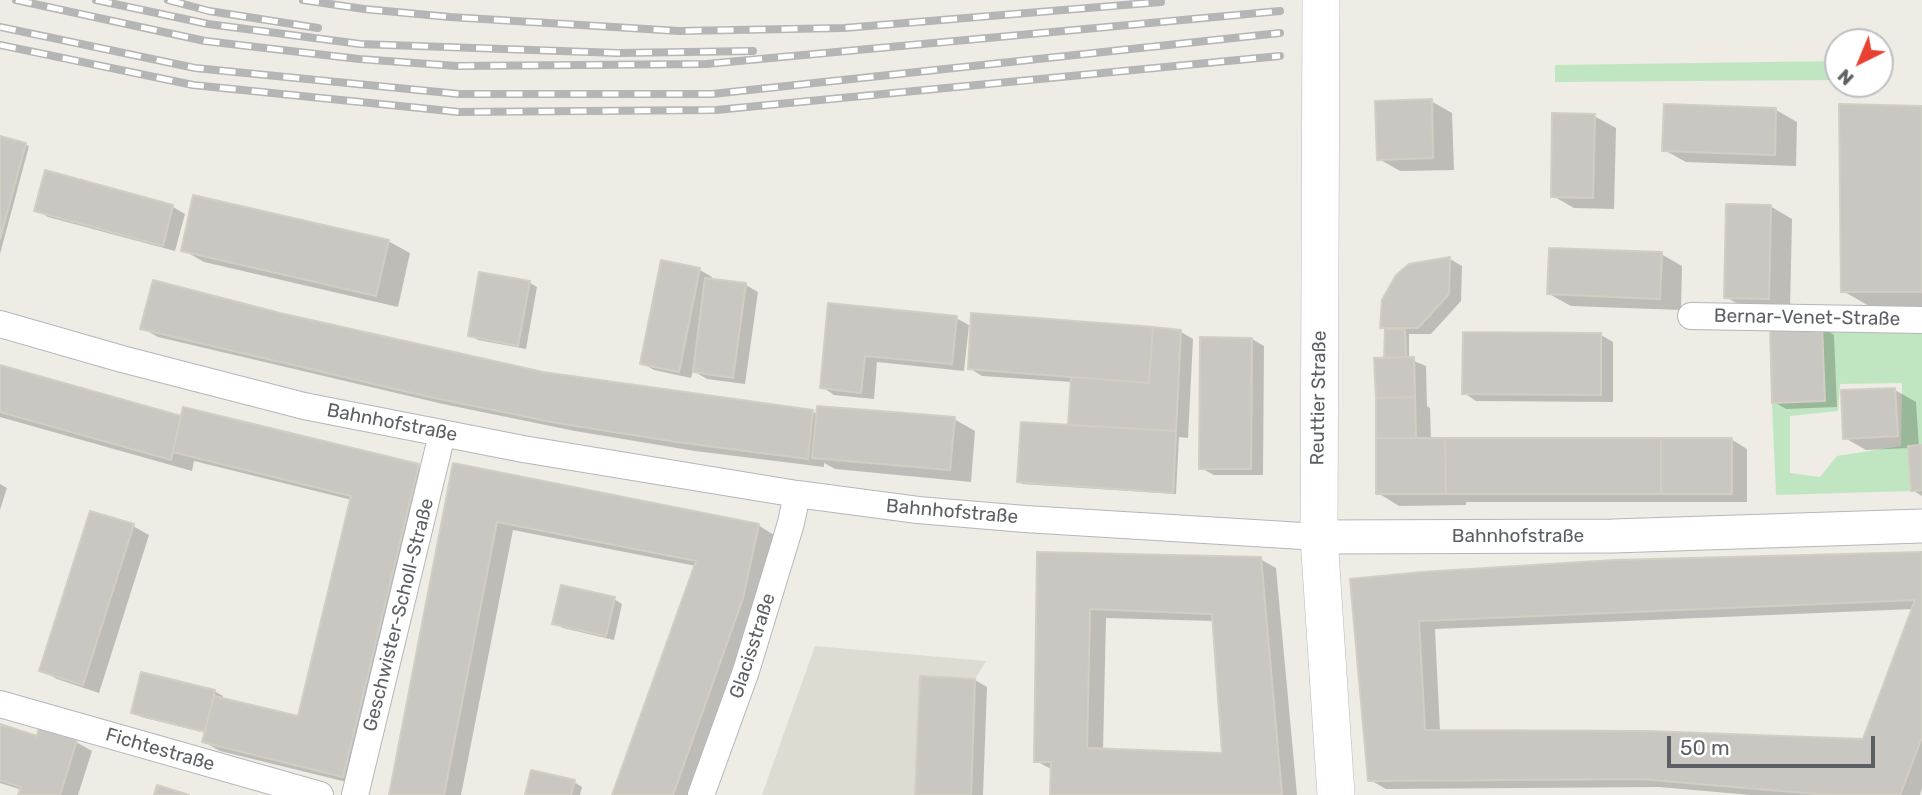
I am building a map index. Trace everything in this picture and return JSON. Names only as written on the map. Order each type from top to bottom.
[{"type":"main road","name":"Reuttier Straße","points":[[1321,0],[1319,537],[1336,795]]},
{"type":"street","name":"Bernar-Venet-Straße","points":[[1691,316],[1922,320]]},
{"type":"street","name":"Bahnhofstraße","points":[[0,324],[278,399],[442,434],[797,494],[918,510],[1319,537],[1613,536],[1922,526]]},
{"type":"street","name":"Geschwister-Scholl-Straße","points":[[355,795],[442,434]]},
{"type":"street","name":"Glacisstraße","points":[[701,795],[747,671],[791,523],[797,494]]},
{"type":"street","name":"Fichtestraße","points":[[0,704],[320,795]]},
{"type":"shaded area","points":[[815,646],[986,661],[975,679],[971,795],[762,795]]},
{"type":"green space","points":[[1824,61],[1824,80],[1555,82],[1555,65]]},
{"type":"green space","points":[[1822,326],[1922,327],[1922,445],[1908,446],[1911,491],[1776,495],[1772,403],[1825,401]],"holes":[[[1902,383],[1901,446],[1837,456],[1820,477],[1790,473],[1790,416],[1838,411],[1840,384]]]},
{"type":"building","points":[[1432,99],[1433,158],[1377,160],[1375,101]]},
{"type":"building","points":[[1664,104],[1776,108],[1775,155],[1662,151]]},
{"type":"building","points":[[1839,104],[1922,106],[1922,292],[1841,292]]},
{"type":"building","points":[[1552,113],[1595,114],[1593,198],[1551,197]]},
{"type":"building","points":[[0,136],[26,143],[0,239]]},
{"type":"building","points":[[45,170],[173,205],[163,246],[34,211]]},
{"type":"building","points":[[193,195],[389,240],[376,296],[181,251]]},
{"type":"building","points":[[1726,204],[1771,205],[1769,299],[1724,298]]},
{"type":"building","points":[[1549,248],[1662,252],[1660,299],[1547,294]]},
{"type":"building","points":[[1450,257],[1449,294],[1418,328],[1380,328],[1382,300],[1396,275],[1409,264]]},
{"type":"building","points":[[661,260],[700,268],[679,372],[640,364]]},
{"type":"building","points":[[479,272],[530,281],[518,346],[468,336]]},
{"type":"building","points":[[705,278],[746,283],[733,378],[693,372]]},
{"type":"building","points":[[153,280],[280,313],[543,372],[813,410],[808,459],[557,423],[425,396],[140,329]]},
{"type":"building","points":[[828,303],[957,316],[952,364],[865,356],[861,393],[820,388]]},
{"type":"building","points":[[971,313],[1153,327],[1149,383],[968,369]]},
{"type":"building","points":[[1822,326],[1825,401],[1772,403],[1770,327]]},
{"type":"building","points":[[1153,327],[1181,330],[1176,431],[1068,425],[1071,377],[1149,383]]},
{"type":"building","points":[[1385,329],[1405,329],[1406,357],[1384,358]]},
{"type":"building","points":[[1463,332],[1601,333],[1601,395],[1462,394]]},
{"type":"building","points":[[1200,337],[1252,338],[1251,469],[1199,469]]},
{"type":"building","points":[[1414,357],[1415,397],[1376,398],[1374,358]]},
{"type":"building","points":[[0,365],[181,416],[171,460],[0,412]]},
{"type":"building","points":[[1895,388],[1898,436],[1843,439],[1841,390]]},
{"type":"building","points":[[1415,397],[1416,438],[1376,438],[1376,398]]},
{"type":"building","points":[[817,406],[955,417],[950,470],[812,458]]},
{"type":"building","points":[[183,407],[419,464],[343,777],[202,742],[214,696],[298,716],[351,496],[173,452]]},
{"type":"building","points":[[1021,422],[1176,431],[1173,493],[1017,482]]},
{"type":"building","points":[[1376,438],[1445,438],[1446,494],[1376,494]]},
{"type":"building","points":[[1445,438],[1661,438],[1661,494],[1446,494]]},
{"type":"building","points":[[1661,438],[1732,438],[1732,494],[1661,494]]},
{"type":"building","points":[[1922,445],[1922,490],[1911,491],[1908,446]]},
{"type":"building","points":[[453,463],[759,524],[743,598],[673,795],[612,795],[696,561],[497,522],[444,795],[389,795]]},
{"type":"building","points":[[90,511],[134,524],[83,685],[39,671]]},
{"type":"building","points":[[1037,552],[1261,557],[1282,795],[1050,795],[1051,762],[1034,762]],"holes":[[[1090,609],[1212,614],[1222,753],[1087,748]]]},
{"type":"building","points":[[1922,552],[1922,737],[1900,795],[1828,795],[1641,779],[1368,781],[1350,579],[1614,560]],"holes":[[[1915,600],[1863,739],[1648,731],[1425,730],[1419,621]]]},
{"type":"building","points":[[561,585],[615,597],[606,636],[552,624]]},
{"type":"building","points":[[141,672],[215,690],[205,732],[131,713]]},
{"type":"building","points":[[920,676],[975,679],[971,795],[915,795]]},
{"type":"building","points":[[0,724],[37,736],[39,728],[77,740],[60,795],[18,795],[21,787],[0,780]]},
{"type":"building","points":[[531,770],[575,780],[571,795],[525,795]]},
{"type":"building","points":[[157,785],[189,795],[154,795]]},
{"type":"railway","points":[[16,0],[205,41],[359,59],[457,66],[706,64],[1280,11]]},
{"type":"railway","points":[[96,0],[208,24],[360,44],[618,53],[753,51]]},
{"type":"railway","points":[[168,0],[209,11],[318,28]]},
{"type":"railway","points":[[303,0],[450,17],[679,31],[844,28],[1161,2]]},
{"type":"railway","points":[[0,27],[195,68],[459,94],[712,94],[1280,33]]},
{"type":"railway","points":[[0,45],[193,85],[459,112],[716,110],[1280,56]]}]
